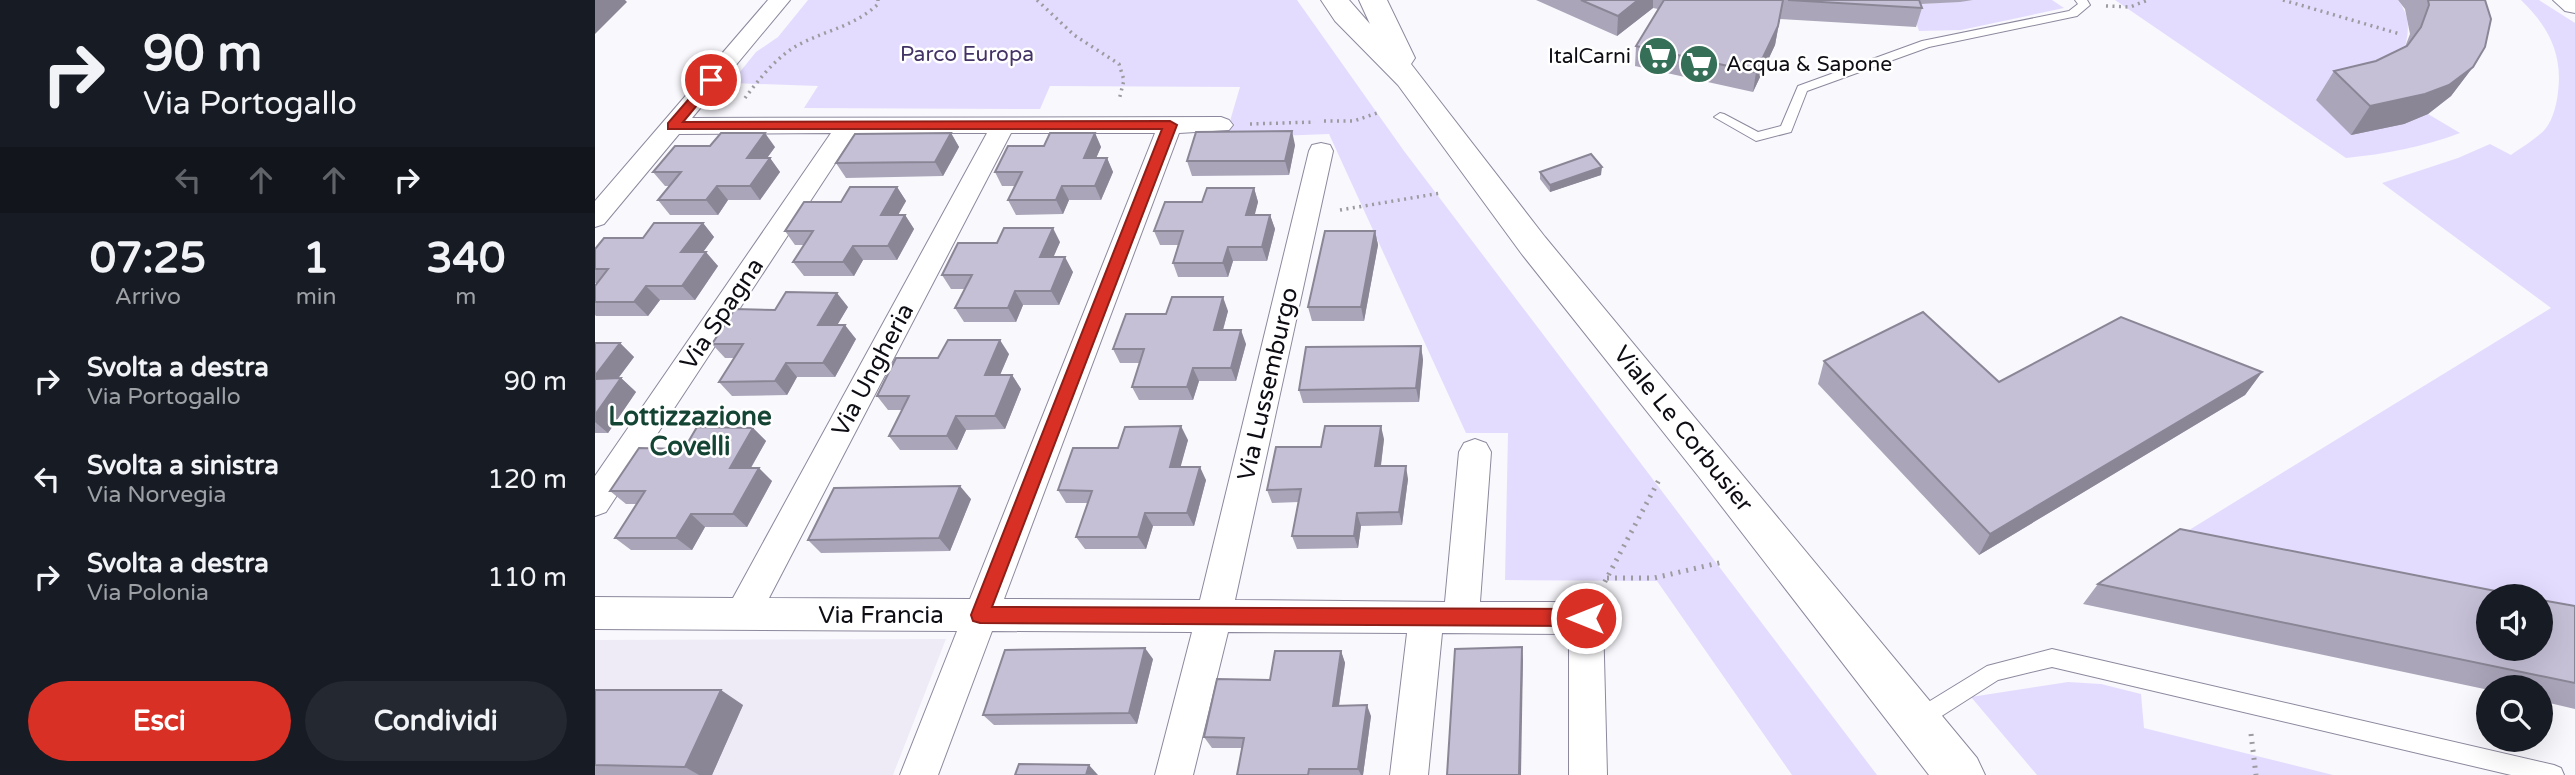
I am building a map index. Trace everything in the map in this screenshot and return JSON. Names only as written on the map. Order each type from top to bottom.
[{"type":"street","points":[[595,218],[779,0]]},
{"type":"street","name":"Viale Le Corbusier","points":[[1335,0],[1345,15],[1409,79],[1533,245],[1713,465],[1960,775]]},
{"type":"street","name":"Viale Le Corbusier","points":[[1373,0],[1409,79]]},
{"type":"street","points":[[2567,0],[2575,5]]},
{"type":"street","name":"Via Ungheria","points":[[743,614],[1003,125]]},
{"type":"street","points":[[919,775],[1170,125]]},
{"type":"street","points":[[673,126],[1221,125]]},
{"type":"street","name":"Via Spagna","points":[[595,502],[848,126]]},
{"type":"street","name":"Via Lussemburgo","points":[[1174,775],[1214,616],[1321,151]]},
{"type":"street","points":[[1461,618],[1475,452]]},
{"type":"street","name":"Via Francia","points":[[595,613],[1586,618]]},
{"type":"street","points":[[1409,775],[1426,617]]},
{"type":"street","points":[[1586,618],[1588,775]]},
{"type":"lane","points":[[1720,117],[1756,137],[1786,129],[1802,89],[1926,44],[2073,14],[2082,3]]},
{"type":"lane","points":[[1917,720],[1994,672],[2052,658],[2554,775]]},
{"type":"path","points":[[723,126],[756,83],[787,53],[801,44],[862,19],[878,4],[878,0]]},
{"type":"path","points":[[1037,0],[1075,34],[1119,64],[1124,80],[1113,125]]},
{"type":"path","points":[[2082,3],[2130,7],[2148,0]]},
{"type":"path","points":[[2283,0],[2400,34]]},
{"type":"path","points":[[1221,125],[1354,121],[1380,112]]},
{"type":"path","points":[[1308,215],[1441,193]]},
{"type":"path","points":[[1586,618],[1660,478]]},
{"type":"path","points":[[1607,578],[1654,578],[1724,562]]},
{"type":"path","points":[[2247,703],[2256,775]]},
{"type":"shaded area","points":[[946,639],[893,775],[595,775],[595,640]]},
{"type":"green space","name":"Parco Europa","points":[[808,0],[1297,0],[1404,151],[1877,775],[1792,775],[1657,581],[1505,580],[1508,433],[1466,433],[1329,134],[1225,138],[1240,87],[1050,86],[1040,109],[804,108],[818,86],[731,83],[756,52],[778,37]]},
{"type":"green space","points":[[1973,0],[2052,0],[2064,8],[1961,30],[1919,31],[1910,5]]},
{"type":"green space","points":[[2115,0],[2398,0],[2406,14],[2408,27],[2402,56],[2428,114],[2460,133],[2404,149],[2346,158]]},
{"type":"green space","points":[[2521,0],[2539,0],[2575,23],[2575,617],[2553,612],[2553,584],[2476,584],[2476,594],[2181,535],[2551,308],[2382,183],[2458,158],[2490,144],[2511,155],[2546,128],[2557,101],[2558,65],[2552,42],[2531,10]]},
{"type":"green space","points":[[2068,682],[2101,684],[2141,694],[2144,728],[2333,775],[2037,775],[1971,697]]},
{"type":"building","points":[[1581,0],[1638,0],[1618,16]]},
{"type":"building","points":[[1664,0],[1783,0],[1778,26],[1756,72],[1636,46]]},
{"type":"building","points":[[1788,0],[1919,0],[1922,8]]},
{"type":"building","points":[[2428,0],[2485,0],[2491,19],[2485,47],[2473,67],[2449,85],[2425,94],[2370,106],[2334,71],[2376,61],[2407,46],[2421,27],[2429,5]]},
{"type":"building","points":[[1292,131],[1285,161],[1187,161],[1196,132]]},
{"type":"building","points":[[721,133],[765,133],[747,158],[770,158],[750,186],[717,186],[706,200],[658,200],[681,172],[653,172],[675,146],[710,146]]},
{"type":"building","points":[[951,133],[935,162],[836,163],[855,134]]},
{"type":"building","points":[[1050,133],[1095,133],[1084,158],[1107,158],[1095,186],[1062,186],[1056,200],[1008,200],[1022,172],[995,172],[1008,146],[1044,146]]},
{"type":"building","points":[[1591,154],[1602,167],[1550,185],[1540,172]]},
{"type":"building","points":[[850,187],[897,187],[881,215],[905,215],[888,246],[853,246],[843,262],[793,262],[813,231],[785,231],[804,202],[841,202]]},
{"type":"building","points":[[1207,188],[1254,188],[1246,215],[1270,215],[1262,247],[1228,247],[1223,263],[1173,263],[1183,231],[1154,231],[1165,202],[1202,202]]},
{"type":"building","points":[[654,223],[703,223],[681,252],[706,252],[682,286],[646,286],[634,302],[595,302],[595,286],[608,269],[595,269],[595,249],[604,238],[643,238]]},
{"type":"building","points":[[1004,228],[1053,228],[1040,257],[1065,257],[1051,291],[1015,291],[1008,308],[955,308],[972,275],[942,275],[958,243],[997,243]]},
{"type":"building","points":[[1325,231],[1375,231],[1361,307],[1308,307]]},
{"type":"building","points":[[786,292],[837,293],[818,325],[845,325],[823,363],[786,363],[775,381],[719,382],[743,344],[712,344],[735,309],[775,310]]},
{"type":"building","points":[[1172,297],[1223,297],[1214,330],[1241,330],[1231,368],[1193,368],[1187,387],[1132,387],[1144,349],[1113,349],[1126,314],[1166,314]]},
{"type":"building","points":[[1923,312],[1999,382],[2121,317],[2262,372],[1990,534],[1824,361]]},
{"type":"building","points":[[948,340],[1000,340],[985,375],[1012,375],[995,416],[956,416],[947,436],[889,436],[909,396],[877,396],[896,358],[938,358]]},
{"type":"building","points":[[595,343],[620,343],[595,376]]},
{"type":"building","points":[[1421,346],[1416,388],[1299,390],[1306,347]]},
{"type":"building","points":[[621,378],[595,415],[595,379]]},
{"type":"building","points":[[1181,426],[1170,467],[1200,467],[1187,513],[1145,513],[1138,537],[1076,537],[1092,491],[1058,490],[1073,448],[1118,448],[1125,427]]},
{"type":"building","points":[[1325,426],[1381,426],[1375,466],[1406,466],[1399,512],[1357,513],[1354,536],[1292,536],[1301,489],[1267,490],[1276,447],[1321,447]]},
{"type":"building","points":[[697,427],[753,428],[730,468],[759,468],[733,514],[691,514],[676,538],[615,538],[645,491],[610,491],[639,448],[684,449]]},
{"type":"building","points":[[960,486],[939,538],[808,540],[834,488]]},
{"type":"building","points":[[2180,529],[2476,587],[2476,661],[2553,661],[2553,602],[2575,606],[2575,683],[2553,678],[2553,675],[2536,675],[2098,584]]},
{"type":"building","points":[[1522,647],[1519,775],[1447,775],[1455,649]]},
{"type":"building","points":[[1145,648],[1129,713],[983,715],[1005,650]]},
{"type":"building","points":[[1275,651],[1341,651],[1333,706],[1367,705],[1358,769],[1309,769],[1308,775],[1237,775],[1244,738],[1204,737],[1217,679],[1270,680]]},
{"type":"building","points":[[595,690],[721,690],[685,767],[595,765]]},
{"type":"building","points":[[1019,764],[1089,765],[1086,775],[1015,775]]},
{"type":"place","name":"ItalCarni","points":[[1658,56]]},
{"type":"place","name":"Acqua & Sapone","points":[[1699,64]]},
{"type":"district","name":"Lottizzazione Covelli","points":[[690,431]]},
{"type":"route","points":[[711,80],[673,126],[1170,125],[980,615],[1586,618]]}]
